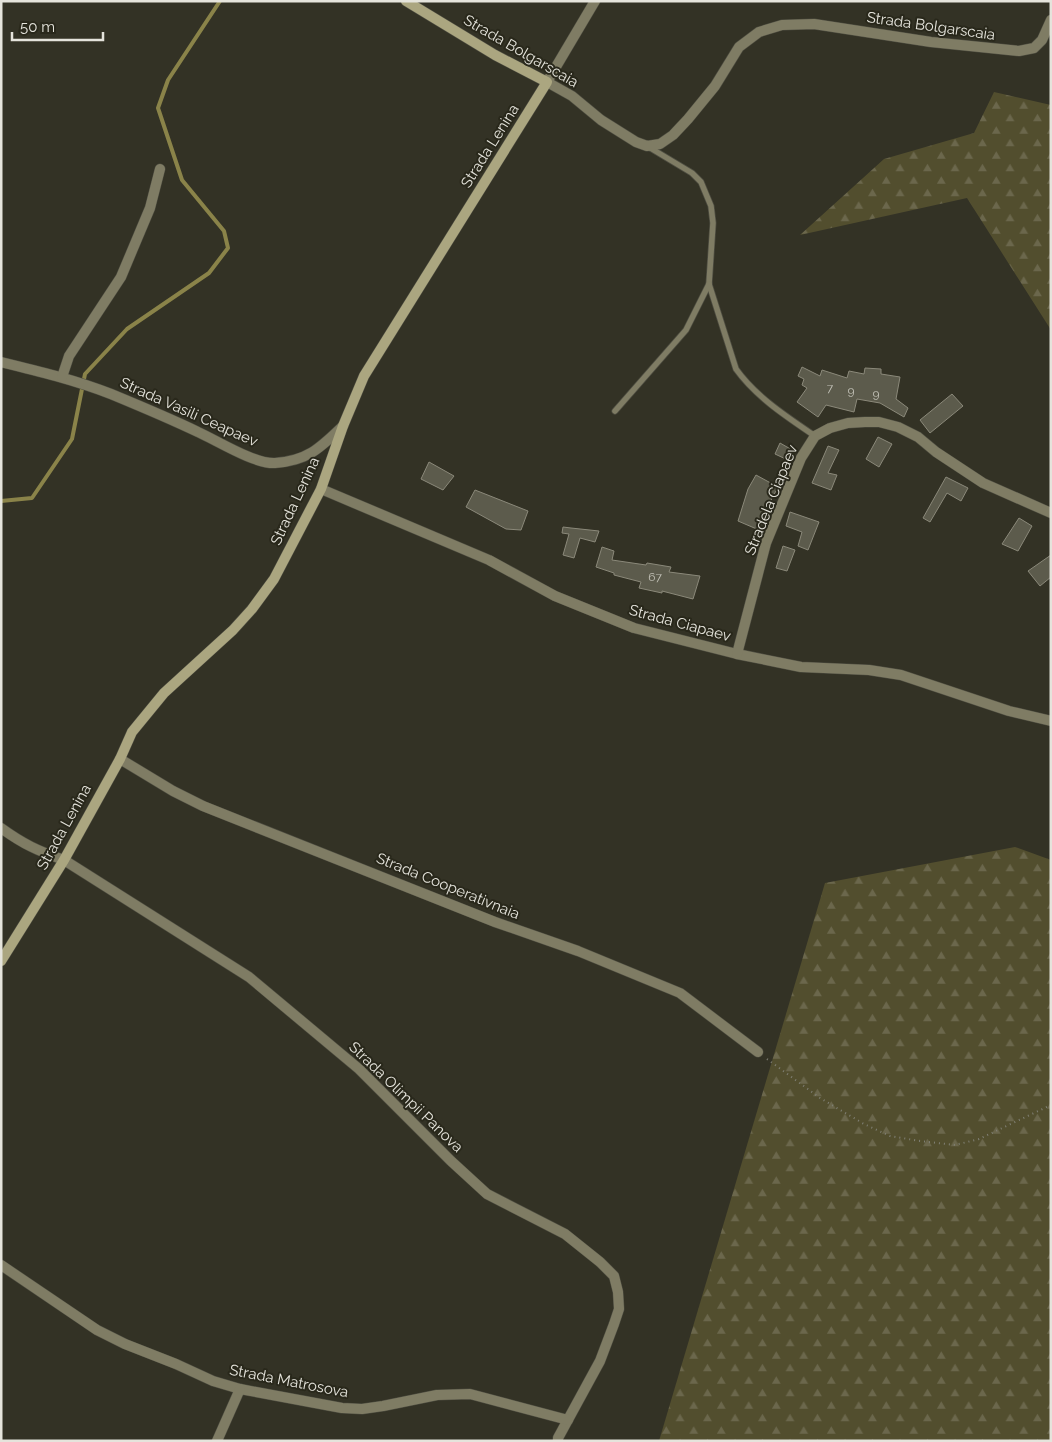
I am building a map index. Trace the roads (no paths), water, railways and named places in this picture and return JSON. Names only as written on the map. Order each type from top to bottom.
[{"type":"street","name":"Strada Bolgarscaia","points":[[406,1],[495,55],[572,96],[609,125],[647,146],[660,144],[673,135],[715,86],[739,47],[759,32],[782,25],[814,24],[931,42],[1019,52],[1034,48],[1042,40],[1051,20]]},
{"type":"street","name":"Strada Lenina","points":[[1,961],[64,860],[120,759],[132,732],[164,693],[233,630],[274,579],[321,489],[343,426],[364,376],[547,82],[595,1]]},
{"type":"street","points":[[62,377],[69,356],[121,277],[150,208],[160,169]]},
{"type":"street","name":"Strada Vasili Ceapaev","points":[[1,362],[62,377],[109,394],[198,432],[248,456],[273,463],[299,460],[321,447],[343,426]]},
{"type":"street","name":"Stradela Ciapaev","points":[[737,654],[766,543],[801,458],[815,436],[830,428],[848,423],[879,422],[898,427],[918,437],[936,452],[983,483],[1050,512]]},
{"type":"street","name":"Strada Ciapaev","points":[[321,489],[489,560],[555,596],[634,628],[737,654],[802,667],[869,670],[901,675],[1009,711],[1051,722]]},
{"type":"street","name":"Strada Cooperativnaia","points":[[120,759],[172,791],[204,806],[495,922],[578,951],[680,993],[758,1052]]},
{"type":"street","name":"Strada Olimpii Panova","points":[[1,828],[30,847],[64,860],[249,977],[359,1068],[451,1161],[487,1194],[566,1234],[594,1256],[614,1276],[618,1292],[619,1309],[614,1324],[600,1361],[558,1441]]},
{"type":"street","name":"Strada Matrosova","points":[[1,1265],[97,1330],[124,1344],[176,1364],[213,1382],[240,1389],[342,1408],[362,1409],[437,1394],[470,1394],[568,1420]]},
{"type":"street","points":[[217,1441],[240,1389]]},
{"type":"lane","points":[[615,411],[686,330],[708,284],[713,223],[711,206],[706,193],[701,182],[692,173],[647,146]]},
{"type":"lane","points":[[708,284],[736,369],[744,379],[780,411],[815,436]]},
{"type":"waterway","points":[[1,501],[32,498],[72,439],[85,374],[127,329],[209,273],[228,248],[224,231],[182,180],[158,108],[168,80],[220,1]]}]
